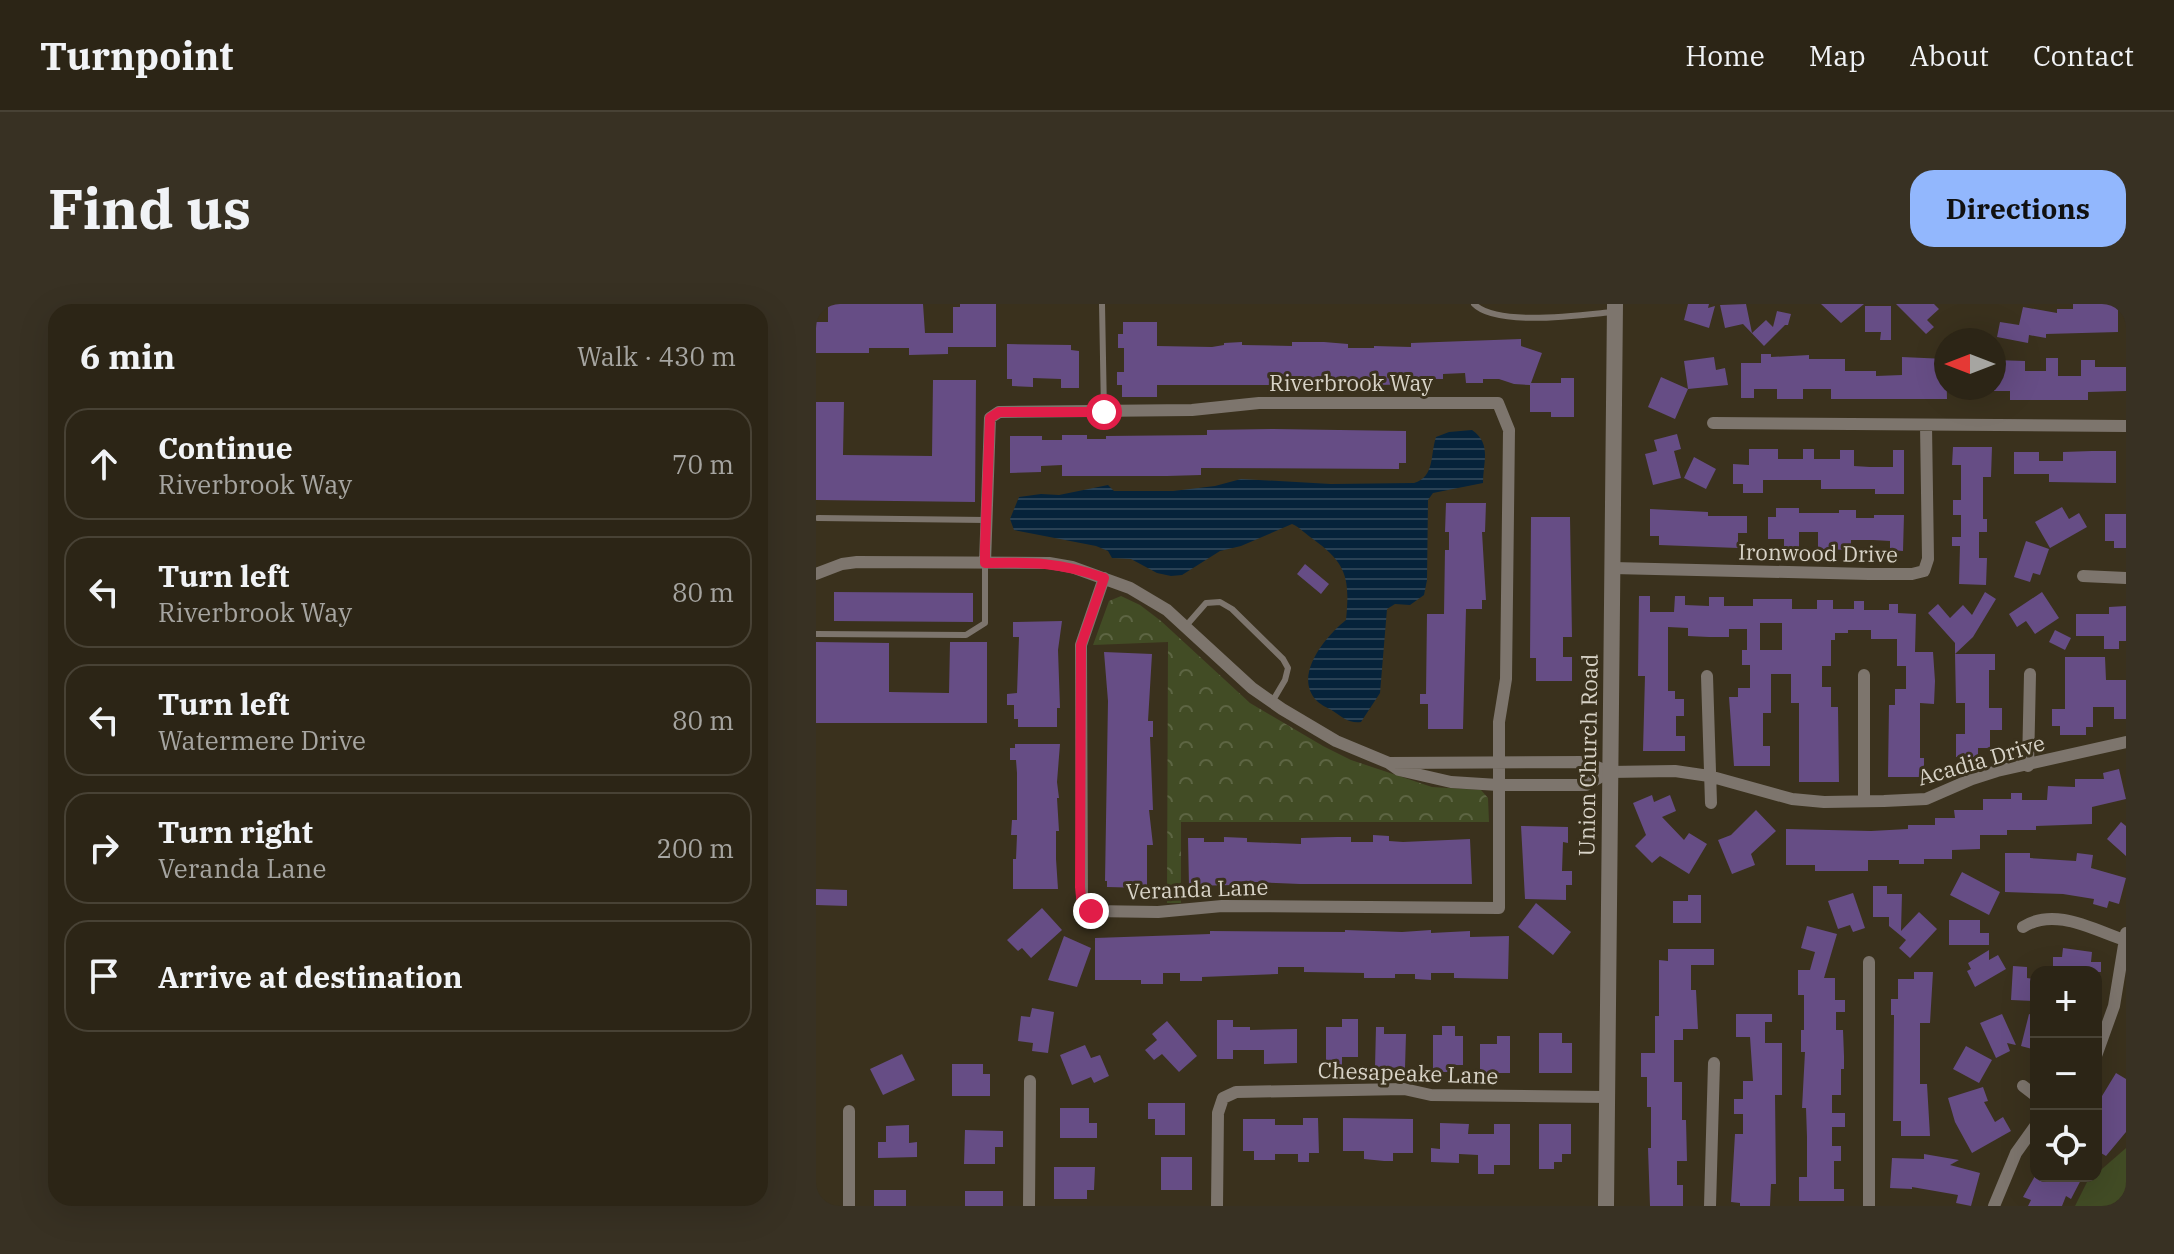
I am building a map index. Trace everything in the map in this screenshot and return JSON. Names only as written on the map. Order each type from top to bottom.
[{"type":"street","name":"Union Church Road","points":[[1606,1206],[1615,308]]},
{"type":"street","name":"Riverbrook Way","points":[[985,563],[990,418],[999,412],[1192,410],[1259,403],[1498,403],[1509,430],[1506,679],[1499,722],[1499,762]]},
{"type":"street","points":[[1713,423],[2126,426]]},
{"type":"street","name":"Ironwood Drive","points":[[1613,568],[1869,574],[1924,571],[1928,559],[1926,425]]},
{"type":"street","points":[[816,574],[857,562],[1049,563],[1072,567],[1130,588],[1167,610],[1252,688],[1272,702],[1336,741],[1399,770],[1451,782],[1498,785],[1586,785],[1609,772]]},
{"type":"street","points":[[2083,576],[2126,578]]},
{"type":"street","name":"Veranda Lane","points":[[1104,578],[1081,645],[1080,887],[1082,906],[1091,911],[1158,912],[1222,906],[1499,908],[1499,762]]},
{"type":"street","points":[[2028,766],[2030,674]]},
{"type":"street","points":[[1864,675],[1864,801]]},
{"type":"street","points":[[1707,676],[1711,803]]},
{"type":"street","name":"Acadia Drive","points":[[1609,772],[1675,771],[1709,776],[1792,799],[1824,802],[1926,799],[1972,779],[2126,742]]},
{"type":"street","points":[[1389,763],[1585,762],[1609,772]]},
{"type":"street","points":[[2023,927],[2037,918],[2052,917],[2125,936],[2114,1006],[2102,1039]]},
{"type":"street","points":[[1869,962],[1869,1206]]},
{"type":"street","points":[[1710,1206],[1714,1063]]},
{"type":"street","points":[[1029,1206],[1030,1081]]},
{"type":"street","points":[[2023,1086],[2030,1091]]},
{"type":"street","name":"Chesapeake Lane","points":[[1217,1206],[1218,1113],[1223,1098],[1236,1092],[1404,1089],[1431,1095],[1606,1097]]},
{"type":"street","points":[[849,1111],[849,1206]]},
{"type":"street","points":[[1994,1206],[2016,1153],[2030,1133]]},
{"type":"lane","points":[[1102,304],[1104,412]]},
{"type":"lane","points":[[1474,304],[1484,312],[1505,316],[1568,317],[1615,308]]},
{"type":"lane","points":[[818,518],[986,520]]},
{"type":"lane","points":[[816,634],[966,635],[985,623],[985,563]]},
{"type":"lane","points":[[1185,627],[1206,603],[1220,602],[1232,609],[1283,659],[1288,668],[1272,702]]},
{"type":"green space","points":[[1121,596],[1140,605],[1161,621],[1250,703],[1351,760],[1432,787],[1481,790],[1488,798],[1489,822],[1181,822],[1181,903],[1167,903],[1168,642],[1093,645],[1109,601]]},
{"type":"green space","points":[[2126,1148],[2126,1206],[2075,1206],[2087,1182],[2102,1182],[2102,1169]]},
{"type":"water","points":[[1472,430],[1484,447],[1483,483],[1433,493],[1428,500],[1424,595],[1410,605],[1395,604],[1387,609],[1380,693],[1361,722],[1343,718],[1319,702],[1310,691],[1308,680],[1315,657],[1321,646],[1346,620],[1346,583],[1344,573],[1333,556],[1292,524],[1241,546],[1220,551],[1182,575],[1171,576],[1157,573],[1131,559],[1112,558],[1108,551],[1096,546],[1014,530],[1010,519],[1019,497],[1059,495],[1108,485],[1114,491],[1173,491],[1241,479],[1331,484],[1414,483],[1429,471],[1436,437],[1449,432]]},
{"type":"building","points":[[828,304],[923,304],[925,333],[953,333],[953,307],[960,307],[960,304],[996,304],[996,347],[948,347],[948,354],[909,355],[909,348],[869,348],[869,353],[816,353],[816,322],[828,322]]},
{"type":"building","points":[[1688,304],[1709,304],[1708,308],[1715,306],[1709,328],[1684,320]]},
{"type":"building","points":[[1746,304],[1752,333],[1766,320],[1773,327],[1777,311],[1791,314],[1788,325],[1764,346],[1743,324],[1725,328],[1720,305]]},
{"type":"building","points":[[1821,304],[1864,304],[1841,323]]},
{"type":"building","points":[[1896,304],[1934,304],[1939,309],[1927,320],[1934,327],[1926,334]]},
{"type":"building","points":[[2073,304],[2118,304],[2118,332],[2046,334],[2046,338],[2029,335],[2028,343],[2006,339],[2006,328],[1999,328],[2000,322],[2019,325],[2023,307],[2057,313],[2057,309],[2073,309]]},
{"type":"building","points":[[1865,306],[1891,306],[1891,340],[1880,340],[1881,332],[1865,332]]},
{"type":"building","points":[[1123,322],[1157,322],[1157,346],[1212,347],[1242,342],[1242,345],[1292,346],[1292,342],[1324,342],[1348,344],[1348,348],[1374,348],[1411,347],[1411,343],[1521,339],[1521,346],[1542,353],[1531,383],[1561,383],[1561,378],[1574,378],[1574,417],[1551,417],[1551,412],[1530,412],[1530,385],[1499,379],[1466,383],[1465,373],[1443,374],[1443,379],[1428,379],[1428,384],[1376,385],[1376,381],[1347,381],[1347,384],[1307,385],[1307,382],[1283,385],[1157,385],[1157,397],[1122,397],[1122,385],[1117,385],[1117,372],[1124,372],[1124,348],[1118,348],[1118,334],[1123,334]]},
{"type":"building","points":[[1007,344],[1071,345],[1071,350],[1079,351],[1079,388],[1061,388],[1061,379],[1033,378],[1033,387],[1012,386],[1012,379],[1007,379]]},
{"type":"building","points":[[1761,354],[1771,354],[1771,357],[1809,355],[1809,359],[1845,359],[1845,371],[1876,371],[1876,376],[1902,375],[1902,357],[1934,358],[1934,399],[1831,399],[1831,389],[1803,389],[1803,399],[1777,399],[1777,389],[1754,389],[1754,398],[1741,398],[1741,363],[1761,363]]},
{"type":"building","points":[[1714,357],[1716,370],[1725,368],[1728,385],[1688,389],[1684,361]]},
{"type":"building","points":[[2046,358],[2058,358],[2058,376],[2081,376],[2081,360],[2095,360],[2095,367],[2126,367],[2126,391],[2088,392],[2088,400],[2010,400],[2010,391],[2006,391],[2006,360],[2025,361],[2025,371],[2046,371]]},
{"type":"building","points":[[1661,377],[1688,389],[1675,419],[1648,407]]},
{"type":"building","points":[[933,380],[976,380],[975,502],[816,500],[816,402],[844,402],[843,455],[932,456]]},
{"type":"building","points":[[1207,430],[1406,431],[1406,463],[1399,463],[1399,469],[1201,468],[1201,475],[1167,476],[1062,476],[1062,465],[1041,466],[1041,472],[1010,473],[1010,436],[1042,436],[1042,440],[1062,440],[1062,435],[1087,435],[1087,439],[1106,439],[1106,436],[1207,435]]},
{"type":"building","points":[[1677,434],[1681,449],[1674,451],[1681,478],[1653,485],[1645,454],[1657,451],[1654,440]]},
{"type":"building","points":[[1953,447],[1992,447],[1991,477],[1983,477],[1983,519],[1987,519],[1987,532],[1979,532],[1979,558],[1987,558],[1986,585],[1959,584],[1960,546],[1952,546],[1952,537],[1961,537],[1961,515],[1953,515],[1953,500],[1961,500],[1961,465],[1952,465]]},
{"type":"building","points":[[1749,449],[1778,449],[1778,459],[1803,459],[1803,449],[1814,449],[1814,459],[1840,459],[1840,450],[1854,450],[1854,466],[1870,467],[1893,467],[1893,450],[1904,450],[1904,494],[1875,494],[1875,489],[1821,489],[1821,480],[1763,480],[1763,493],[1743,493],[1743,484],[1733,484],[1733,464],[1749,465]]},
{"type":"building","points":[[2116,451],[2116,483],[2049,482],[2049,474],[2014,474],[2014,452],[2039,452],[2039,461],[2063,461],[2063,452]]},
{"type":"building","points":[[1694,457],[1716,469],[1706,489],[1684,478]]},
{"type":"building","points":[[1446,503],[1486,503],[1485,532],[1482,532],[1486,600],[1482,600],[1482,609],[1466,609],[1463,729],[1428,729],[1428,704],[1420,704],[1420,694],[1426,694],[1427,614],[1444,614],[1445,550],[1449,550],[1449,532],[1445,532]]},
{"type":"building","points":[[2062,507],[2069,519],[2079,513],[2087,527],[2050,548],[2035,522]]},
{"type":"building","points":[[1776,508],[1799,508],[1799,513],[1856,510],[1856,518],[1904,515],[1903,551],[1890,550],[1890,541],[1873,540],[1851,540],[1851,550],[1818,549],[1818,532],[1799,532],[1799,548],[1784,548],[1784,539],[1768,539],[1768,517],[1776,517]]},
{"type":"building","points":[[1650,509],[1708,512],[1708,516],[1747,516],[1747,533],[1738,533],[1738,548],[1659,545],[1659,536],[1650,536]]},
{"type":"building","points":[[2105,514],[2126,514],[2126,548],[2114,548],[2114,541],[2105,541]]},
{"type":"building","points":[[1531,517],[1570,517],[1572,637],[1563,637],[1563,657],[1572,657],[1572,681],[1536,681],[1536,658],[1530,658]]},
{"type":"building","points":[[2026,541],[2049,549],[2040,575],[2033,573],[2030,582],[2014,577]]},
{"type":"building","points":[[1305,564],[1329,584],[1321,594],[1297,574]]},
{"type":"building","points":[[834,592],[973,593],[973,622],[834,621]]},
{"type":"building","points":[[1985,592],[1996,599],[1973,637],[1955,654],[1955,643],[1928,613],[1938,604],[1950,618],[1963,605],[1972,615]]},
{"type":"building","points":[[2042,592],[2059,618],[2035,634],[2026,621],[2017,627],[2009,614]]},
{"type":"building","points":[[1639,596],[1650,596],[1650,612],[1674,612],[1675,596],[1685,596],[1685,605],[1709,606],[1709,597],[1724,597],[1724,606],[1753,606],[1753,599],[1792,599],[1792,609],[1817,609],[1817,600],[1833,600],[1833,609],[1854,609],[1854,601],[1864,601],[1864,610],[1889,610],[1889,604],[1898,604],[1898,613],[1916,614],[1915,652],[1933,652],[1934,704],[1920,703],[1920,758],[1924,758],[1924,777],[1888,777],[1889,705],[1895,705],[1895,689],[1906,689],[1906,666],[1897,666],[1897,639],[1871,639],[1871,630],[1848,630],[1848,633],[1835,633],[1835,640],[1831,640],[1831,666],[1822,666],[1822,687],[1831,687],[1831,707],[1838,707],[1839,782],[1799,782],[1799,703],[1791,703],[1791,674],[1771,674],[1771,713],[1763,713],[1763,746],[1770,746],[1770,766],[1734,766],[1729,697],[1738,697],[1738,688],[1750,688],[1750,665],[1742,665],[1742,650],[1747,650],[1747,629],[1729,629],[1729,637],[1709,637],[1688,636],[1688,628],[1668,627],[1668,691],[1675,691],[1675,699],[1684,699],[1684,716],[1676,716],[1676,736],[1685,736],[1685,751],[1643,751],[1645,676],[1638,676]],"holes":[[[1760,623],[1782,623],[1782,650],[1760,650]]]},
{"type":"building","points":[[2126,606],[2126,641],[2119,641],[2119,649],[2104,649],[2104,636],[2076,636],[2076,614],[2109,614],[2109,607]]},
{"type":"building","points":[[1062,621],[1058,650],[1060,708],[1057,708],[1057,727],[1018,727],[1018,719],[1014,719],[1014,705],[1007,705],[1007,694],[1017,693],[1019,637],[1013,637],[1013,622]]},
{"type":"building","points":[[2055,630],[2071,638],[2065,650],[2049,642]]},
{"type":"building","points":[[816,642],[889,643],[889,692],[949,693],[950,642],[987,642],[987,723],[816,723]]},
{"type":"building","points":[[1104,652],[1152,654],[1148,721],[1153,721],[1153,737],[1150,737],[1153,810],[1149,810],[1153,845],[1147,845],[1147,888],[1107,887],[1105,881],[1108,701]]},
{"type":"building","points":[[1955,654],[1995,654],[1995,670],[1989,670],[1989,708],[2002,708],[2002,730],[1990,730],[1990,748],[1978,748],[1978,757],[1956,757],[1956,734],[1965,734],[1965,703],[1956,703]]},
{"type":"building","points":[[2065,657],[2105,657],[2106,680],[2126,680],[2126,719],[2114,719],[2114,707],[2093,707],[2093,727],[2086,727],[2086,735],[2060,735],[2060,726],[2052,726],[2052,709],[2065,709]]},
{"type":"building","points":[[1015,744],[1060,744],[1057,782],[1059,831],[1056,831],[1058,889],[1013,889],[1017,835],[1011,835],[1012,820],[1017,820],[1017,773],[1016,760],[1010,760],[1010,748],[1015,748]]},
{"type":"building","points":[[2119,769],[2126,799],[2092,807],[2092,824],[2036,826],[2036,830],[2007,830],[2007,835],[1980,835],[1980,849],[1952,850],[1952,859],[1924,859],[1924,864],[1868,860],[1868,871],[1815,871],[1815,865],[1786,865],[1786,829],[1871,831],[1908,829],[1908,825],[1935,825],[1935,818],[1955,818],[1954,810],[1983,810],[1983,799],[2011,799],[2011,793],[2022,793],[2022,800],[2047,800],[2048,786],[2075,787],[2075,779],[2104,779],[2103,773]]},
{"type":"building","points":[[1652,795],[1654,802],[1670,795],[1676,811],[1662,817],[1684,840],[1689,833],[1707,844],[1689,874],[1660,856],[1652,863],[1635,846],[1646,835],[1633,803]]},
{"type":"building","points":[[1756,810],[1776,831],[1751,854],[1755,865],[1732,874],[1718,840],[1731,835]]},
{"type":"building","points":[[2121,822],[2126,826],[2126,856],[2107,839]]},
{"type":"building","points":[[1521,826],[1568,827],[1568,843],[1563,842],[1562,871],[1572,871],[1572,885],[1566,885],[1566,900],[1525,899]]},
{"type":"building","points":[[1373,835],[1389,836],[1389,841],[1403,842],[1470,839],[1472,884],[1234,881],[1234,885],[1189,886],[1188,838],[1204,838],[1204,842],[1224,842],[1224,837],[1247,838],[1247,842],[1301,844],[1301,838],[1337,837],[1351,837],[1351,842],[1373,842]]},
{"type":"building","points":[[2005,853],[2030,853],[2030,858],[2076,861],[2077,853],[2093,855],[2091,868],[2126,878],[2119,904],[2109,901],[2107,908],[2093,904],[2094,899],[2063,894],[2005,892]]},
{"type":"building","points":[[1962,872],[2000,892],[1989,915],[1950,895]]},
{"type":"building","points":[[1873,886],[1887,886],[1887,894],[1902,894],[1901,931],[1919,912],[1937,929],[1910,958],[1899,948],[1906,940],[1889,926],[1889,917],[1873,917]]},
{"type":"building","points":[[816,889],[847,890],[847,906],[816,905]]},
{"type":"building","points":[[1853,893],[1865,928],[1853,932],[1850,925],[1838,929],[1828,901]]},
{"type":"building","points":[[1688,895],[1701,895],[1701,923],[1673,923],[1673,901],[1688,901]]},
{"type":"building","points":[[1536,903],[1571,932],[1553,955],[1518,927]]},
{"type":"building","points":[[1042,908],[1062,930],[1031,958],[1022,948],[1018,951],[1007,940]]},
{"type":"building","points":[[1949,920],[1980,920],[1980,933],[1989,933],[1989,945],[1949,945]]},
{"type":"building","points":[[1807,926],[1837,934],[1824,978],[1835,978],[1835,1000],[1845,1000],[1845,1012],[1836,1012],[1836,1030],[1843,1030],[1841,1095],[1832,1095],[1832,1113],[1845,1113],[1845,1127],[1832,1127],[1832,1146],[1841,1146],[1841,1161],[1834,1161],[1834,1189],[1844,1189],[1844,1201],[1799,1201],[1799,1177],[1807,1177],[1807,1137],[1806,1108],[1802,1108],[1804,995],[1798,995],[1798,970],[1810,970],[1815,952],[1801,948]]},
{"type":"building","points":[[1210,931],[1470,931],[1470,937],[1509,936],[1508,979],[1454,978],[1454,973],[1431,973],[1431,980],[1415,979],[1415,974],[1395,974],[1395,978],[1364,978],[1364,973],[1304,972],[1304,967],[1278,967],[1278,974],[1202,977],[1202,981],[1180,981],[1180,973],[1163,973],[1163,984],[1141,984],[1141,980],[1095,980],[1095,938],[1210,934]]},
{"type":"building","points":[[1064,936],[1091,948],[1077,987],[1048,980]]},
{"type":"building","points":[[2063,948],[2092,952],[2091,962],[2101,962],[2101,966],[2053,966],[2053,957],[2062,957]]},
{"type":"building","points":[[1668,949],[1714,949],[1714,965],[1691,965],[1691,990],[1696,990],[1698,1029],[1683,1029],[1683,1040],[1674,1040],[1674,1082],[1682,1082],[1682,1120],[1686,1120],[1687,1161],[1677,1161],[1677,1185],[1683,1185],[1683,1206],[1650,1206],[1648,1148],[1651,1148],[1651,1107],[1647,1107],[1647,1077],[1641,1077],[1641,1053],[1655,1053],[1655,1016],[1659,1016],[1659,960],[1668,961]]},
{"type":"building","points":[[1989,950],[1989,960],[1998,955],[2006,969],[1975,987],[1967,971],[1971,969],[1968,963]]},
{"type":"building","points":[[2013,966],[2027,967],[2030,1001],[2011,1000]]},
{"type":"building","points":[[1914,972],[1933,972],[1930,1023],[1920,1023],[1920,1084],[1927,1084],[1930,1136],[1901,1136],[1901,1121],[1893,1121],[1894,1015],[1891,1015],[1891,999],[1898,999],[1898,979],[1914,979]]},
{"type":"building","points":[[1032,1008],[1054,1012],[1048,1053],[1032,1051],[1033,1043],[1018,1041],[1021,1016],[1030,1017]]},
{"type":"building","points":[[1736,1014],[1772,1014],[1772,1022],[1765,1022],[1765,1043],[1782,1043],[1782,1095],[1775,1095],[1776,1184],[1771,1184],[1770,1206],[1740,1206],[1740,1203],[1731,1202],[1735,1134],[1743,1134],[1743,1114],[1734,1114],[1734,1099],[1743,1099],[1743,1081],[1753,1081],[1750,1037],[1736,1037]]},
{"type":"building","points":[[2002,1014],[2016,1045],[2007,1043],[2010,1051],[1996,1058],[1980,1023]]},
{"type":"building","points":[[2029,1014],[2030,1048],[2021,1046]]},
{"type":"building","points":[[1342,1019],[1358,1019],[1358,1057],[1342,1057],[1342,1067],[1326,1067],[1326,1027],[1342,1027]]},
{"type":"building","points":[[1217,1020],[1233,1020],[1233,1027],[1250,1027],[1250,1030],[1297,1029],[1297,1063],[1264,1064],[1264,1050],[1233,1050],[1233,1059],[1217,1059]]},
{"type":"building","points":[[1167,1021],[1197,1056],[1179,1072],[1162,1054],[1154,1060],[1145,1050],[1157,1040],[1152,1034]]},
{"type":"building","points":[[1442,1026],[1455,1026],[1455,1036],[1463,1036],[1463,1065],[1449,1065],[1449,1072],[1433,1072],[1433,1035],[1442,1035]]},
{"type":"building","points":[[1376,1027],[1384,1027],[1384,1034],[1406,1034],[1405,1068],[1375,1067]]},
{"type":"building","points":[[1539,1033],[1562,1033],[1562,1043],[1572,1043],[1572,1073],[1539,1073]]},
{"type":"building","points":[[1497,1036],[1510,1036],[1510,1073],[1480,1073],[1480,1044],[1497,1044]]},
{"type":"building","points":[[1085,1045],[1091,1058],[1100,1055],[1109,1076],[1094,1083],[1091,1077],[1072,1085],[1060,1055]]},
{"type":"building","points":[[1966,1046],[1992,1060],[1979,1083],[1953,1069]]},
{"type":"building","points":[[902,1054],[915,1080],[883,1095],[870,1069]]},
{"type":"building","points":[[952,1064],[983,1064],[983,1074],[990,1074],[990,1096],[952,1096]]},
{"type":"building","points":[[2116,1073],[2126,1079],[2126,1132],[2106,1156],[2102,1154],[2102,1096]]},
{"type":"building","points":[[1983,1087],[1988,1101],[1984,1102],[1995,1122],[2003,1117],[2011,1131],[1972,1153],[1955,1122],[1948,1098]]},
{"type":"building","points":[[1148,1103],[1185,1103],[1185,1135],[1155,1135],[1155,1119],[1148,1119]]},
{"type":"building","points":[[1060,1108],[1089,1108],[1089,1123],[1097,1123],[1097,1138],[1060,1138]]},
{"type":"building","points":[[1303,1118],[1318,1118],[1319,1153],[1309,1153],[1309,1162],[1298,1162],[1298,1154],[1275,1154],[1275,1160],[1254,1160],[1254,1151],[1243,1151],[1243,1119],[1275,1119],[1275,1125],[1303,1125]]},
{"type":"building","points":[[1343,1118],[1413,1119],[1413,1153],[1393,1153],[1393,1161],[1384,1161],[1364,1159],[1364,1151],[1343,1151]]},
{"type":"building","points":[[1440,1123],[1469,1124],[1468,1134],[1494,1134],[1494,1124],[1510,1124],[1510,1165],[1494,1165],[1494,1174],[1478,1174],[1478,1155],[1459,1154],[1459,1163],[1431,1162],[1431,1148],[1440,1149]]},
{"type":"building","points":[[1539,1124],[1571,1124],[1571,1154],[1562,1154],[1562,1162],[1554,1162],[1554,1169],[1539,1169]]},
{"type":"building","points":[[909,1125],[909,1143],[917,1142],[917,1157],[878,1158],[878,1142],[886,1142],[886,1126]]},
{"type":"building","points":[[965,1130],[1003,1131],[1003,1147],[995,1147],[995,1164],[964,1164]]},
{"type":"building","points":[[1924,1154],[1959,1160],[1950,1165],[1980,1173],[1971,1206],[1956,1203],[1958,1195],[1912,1187],[1890,1188],[1892,1158],[1924,1159]]},
{"type":"building","points":[[1161,1157],[1192,1157],[1192,1190],[1161,1190]]},
{"type":"building","points":[[1054,1167],[1095,1167],[1094,1190],[1087,1190],[1087,1199],[1054,1199]]},
{"type":"building","points":[[2032,1182],[2080,1182],[2071,1199],[2066,1196],[2062,1206],[2028,1206],[2031,1200],[2023,1197]]},
{"type":"building","points":[[874,1190],[906,1190],[906,1206],[874,1206]]},
{"type":"building","points":[[965,1191],[1003,1191],[1003,1206],[965,1206]]},
{"type":"route","points":[[1091,911],[1082,906],[1080,887],[1081,645],[1104,578],[1049,563],[985,563],[985,547],[990,418],[999,412],[1104,412]]}]
